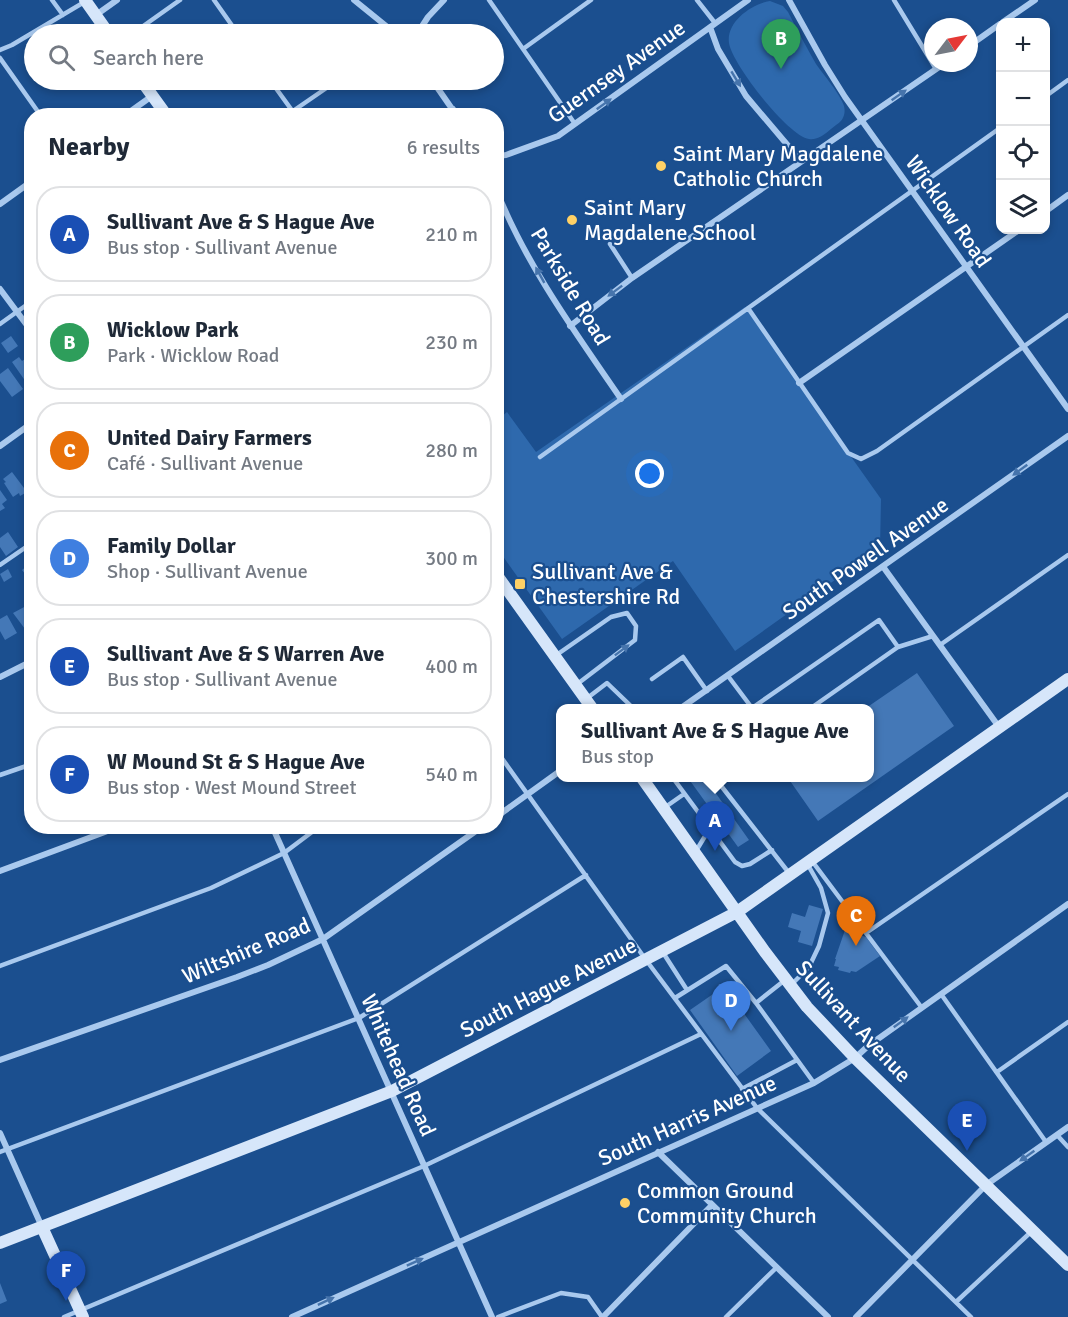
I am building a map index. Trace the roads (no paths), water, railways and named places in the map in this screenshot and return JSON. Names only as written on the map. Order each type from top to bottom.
[{"type":"main road","points":[[85,1],[102,24]]},
{"type":"main road","points":[[148,90],[161,108]]},
{"type":"main road","points":[[504,585],[589,704]]},
{"type":"main road","name":"South Hague Avenue","points":[[0,1243],[392,1091],[737,912],[1068,679]]},
{"type":"main road","name":"Sullivant Avenue","points":[[646,782],[788,983],[825,1028],[1068,1265]]},
{"type":"main road","points":[[42,1227],[82,1314]]},
{"type":"street","points":[[96,15],[117,0]]},
{"type":"street","points":[[354,0],[384,24]]},
{"type":"street","points":[[423,24],[444,0]]},
{"type":"street","name":"Guernsey Avenue","points":[[504,155],[558,136],[748,0]]},
{"type":"street","name":"Wicklow Road","points":[[789,0],[825,65],[862,121],[1068,409]]},
{"type":"street","points":[[1009,18],[1035,0]]},
{"type":"street","points":[[712,25],[718,50],[746,96],[801,161]]},
{"type":"street","points":[[978,40],[996,27]]},
{"type":"street","points":[[570,326],[632,278],[932,72]]},
{"type":"street","points":[[439,90],[452,108]]},
{"type":"street","points":[[135,108],[152,95]]},
{"type":"street","points":[[0,204],[24,188]]},
{"type":"street","points":[[1050,208],[1068,195]]},
{"type":"street","name":"Parkside Road","points":[[504,207],[570,326],[621,399]]},
{"type":"street","points":[[800,383],[1013,234]]},
{"type":"street","points":[[0,289],[24,322]]},
{"type":"street","points":[[0,446],[24,429]]},
{"type":"street","name":"South Powell Avenue","points":[[687,704],[884,568],[1068,436]]},
{"type":"street","points":[[884,568],[999,727]]},
{"type":"street","points":[[0,677],[24,665]]},
{"type":"street","points":[[504,811],[556,774]]},
{"type":"street","points":[[0,871],[99,834]]},
{"type":"street","name":"Whitehead Road","points":[[276,834],[492,1317]]},
{"type":"street","name":"Wiltshire Road","points":[[0,1060],[258,969],[323,939],[472,834]]},
{"type":"street","name":"South Harris Avenue","points":[[292,1317],[814,1083],[855,1058],[868,1046],[1068,904]]},
{"type":"street","points":[[856,1317],[986,1185],[1068,1127]]},
{"type":"street","points":[[0,1133],[42,1227]]},
{"type":"street","points":[[658,1152],[828,1317]]},
{"type":"street","points":[[602,1317],[712,1205]]},
{"type":"lane","points":[[52,0],[63,15]]},
{"type":"lane","points":[[146,24],[180,0]]},
{"type":"lane","points":[[214,0],[231,24]]},
{"type":"lane","points":[[489,0],[575,124]]},
{"type":"lane","points":[[523,49],[591,0]]},
{"type":"lane","points":[[697,0],[712,25]]},
{"type":"lane","points":[[894,0],[924,49]]},
{"type":"lane","points":[[48,24],[85,1]]},
{"type":"lane","points":[[0,50],[24,38]]},
{"type":"lane","points":[[0,58],[35,108]]},
{"type":"lane","points":[[0,72],[7,67]]},
{"type":"lane","points":[[1050,93],[1068,80]]},
{"type":"lane","points":[[278,90],[291,108]]},
{"type":"lane","points":[[302,108],[325,90]]},
{"type":"lane","points":[[540,457],[996,131]]},
{"type":"lane","points":[[610,244],[632,278]]},
{"type":"lane","points":[[0,324],[24,306]]},
{"type":"lane","points":[[748,308],[848,453],[861,459],[877,451],[1068,315]]},
{"type":"lane","points":[[0,565],[24,548]]},
{"type":"lane","points":[[940,645],[1068,555]]},
{"type":"lane","points":[[555,656],[611,617],[627,613],[636,626],[635,640],[576,685]]},
{"type":"lane","points":[[758,704],[879,620],[898,647]]},
{"type":"lane","points":[[817,704],[898,647],[933,636]]},
{"type":"lane","points":[[652,679],[683,657],[707,691]]},
{"type":"lane","points":[[728,676],[749,704]]},
{"type":"lane","points":[[589,704],[607,683],[629,704]]},
{"type":"lane","points":[[504,761],[646,960],[757,1108],[971,1317]]},
{"type":"lane","points":[[0,775],[24,767]]},
{"type":"lane","points":[[676,782],[735,862],[742,866],[750,864],[772,850]]},
{"type":"lane","points":[[719,782],[790,874]]},
{"type":"lane","points":[[664,808],[684,794]]},
{"type":"lane","points":[[866,933],[1068,794]]},
{"type":"lane","points":[[695,853],[710,828]]},
{"type":"lane","points":[[0,966],[211,888],[284,853],[309,834]]},
{"type":"lane","points":[[809,861],[922,1008]]},
{"type":"lane","points":[[756,1003],[810,967],[819,946],[828,912],[821,888],[809,861]]},
{"type":"lane","points":[[0,1152],[359,1018],[586,875]]},
{"type":"lane","points":[[662,951],[687,990]]},
{"type":"lane","points":[[675,998],[726,966],[814,1083]]},
{"type":"lane","points":[[941,994],[1046,1142]]},
{"type":"lane","points":[[997,1072],[1068,1022]]},
{"type":"lane","points":[[64,1317],[82,1314],[424,1166],[701,1034]]},
{"type":"lane","points":[[742,1089],[797,1060]]},
{"type":"lane","points":[[1057,1135],[1068,1147]]},
{"type":"lane","points":[[956,1302],[1032,1231]]},
{"type":"lane","points":[[726,1317],[777,1267]]},
{"type":"lane","points":[[498,1317],[561,1293],[588,1297],[602,1317]]},
{"type":"place","name":"Wicklow Park","points":[[781,69]]},
{"type":"place","name":"Saint Mary Magdalene Catholic Church","points":[[661,166]]},
{"type":"place","name":"Saint Mary Magdalene School","points":[[572,220]]},
{"type":"place","name":"Sullivant Ave & Chestershire Rd","points":[[520,584]]},
{"type":"place","name":"Sullivant Ave & S Hague Ave","points":[[715,851]]},
{"type":"place","name":"United Dairy Farmers","points":[[856,946]]},
{"type":"place","name":"Family Dollar","points":[[731,1031]]},
{"type":"place","name":"Sullivant Ave & S Warren Ave","points":[[967,1151]]},
{"type":"place","name":"Common Ground Community Church","points":[[625,1203]]},
{"type":"place","name":"W Mound St & S Hague Ave","points":[[66,1301]]}]
